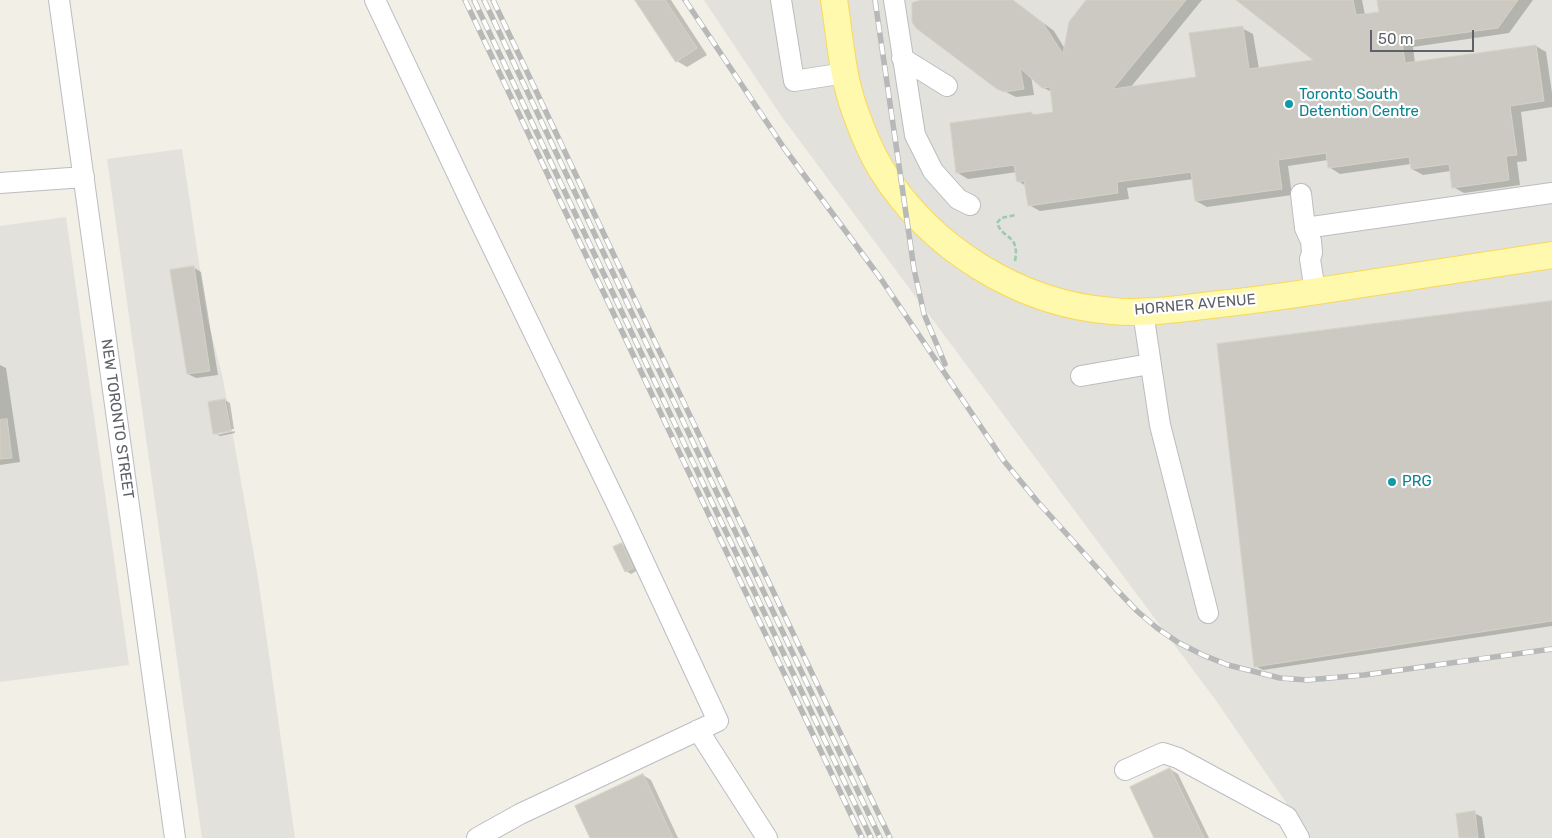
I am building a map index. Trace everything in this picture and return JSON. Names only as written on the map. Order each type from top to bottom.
[{"type":"main road","name":"HORNER AVENUE","points":[[834,0],[845,73],[855,110],[866,140],[882,169],[921,221],[942,240],[964,257],[993,275],[1024,290],[1056,301],[1086,307],[1110,311],[1143,312],[1315,292],[1552,255]]},
{"type":"street","name":"NEW TORONTO STREET","points":[[59,0],[175,838]]},
{"type":"street","points":[[375,0],[618,506],[718,721],[520,814],[477,838]]},
{"type":"street","points":[[781,0],[794,81],[845,73]]},
{"type":"street","points":[[894,0],[915,135],[933,171],[958,199],[970,205]]},
{"type":"street","points":[[902,58],[947,86]]},
{"type":"street","points":[[0,183],[84,177]]},
{"type":"street","points":[[1305,230],[1552,192]]},
{"type":"street","points":[[1301,194],[1305,230],[1311,241],[1312,253],[1310,259],[1315,292]]},
{"type":"street","points":[[1143,312],[1160,426],[1208,613]]},
{"type":"street","points":[[1081,376],[1150,364]]},
{"type":"street","points":[[698,730],[767,838]]},
{"type":"street","points":[[1125,770],[1163,753],[1178,758],[1287,817],[1299,838]]},
{"type":"path","points":[[1015,261],[1016,246],[1011,238],[1000,230],[997,222],[1001,218],[1016,215]]},
{"type":"shaded area","points":[[704,0],[1552,0],[1552,838],[1307,838],[1294,814],[1217,702],[782,117]]},
{"type":"shaded area","points":[[182,149],[207,317],[223,379],[258,578],[295,838],[202,838],[107,159]]},
{"type":"shaded area","points":[[66,217],[129,665],[0,682],[0,226]]},
{"type":"building","points":[[635,0],[665,0],[697,48],[676,62]]},
{"type":"building","name":"Toronto South Detention Centre","points":[[921,0],[1012,0],[1043,23],[1063,54],[1069,22],[1086,0],[1186,0],[1113,89],[1196,77],[1189,33],[1243,26],[1249,69],[1313,60],[1236,0],[1353,0],[1356,15],[1379,12],[1377,0],[1518,0],[1498,28],[1402,41],[1405,63],[1536,45],[1544,101],[1510,106],[1517,155],[1506,156],[1509,180],[1452,188],[1449,164],[1411,169],[1409,157],[1328,168],[1326,153],[1278,160],[1282,189],[1195,201],[1191,172],[1117,182],[1118,193],[1028,206],[1024,181],[1017,182],[1014,165],[956,173],[950,123],[1032,112],[1032,115],[1053,112],[1050,87],[1042,88],[1020,68],[1024,89],[1004,92],[997,89],[916,28],[912,22],[912,3]]},
{"type":"building","points":[[194,266],[210,371],[187,374],[170,270]]},
{"type":"building","name":"PRG","points":[[1552,301],[1552,621],[1254,667],[1217,344]]},
{"type":"building","points":[[225,399],[231,431],[213,434],[208,402]]},
{"type":"building","points":[[7,419],[12,458],[0,459],[0,420]]},
{"type":"building","points":[[622,543],[633,568],[625,572],[613,547]]},
{"type":"building","points":[[1170,768],[1204,838],[1154,838],[1130,787]]},
{"type":"building","points":[[643,774],[673,838],[590,838],[575,806]]},
{"type":"building","points":[[1475,811],[1478,838],[1459,838],[1456,814]]},
{"type":"railway","points":[[465,0],[862,838]]},
{"type":"railway","points":[[474,0],[871,838]]},
{"type":"railway","points":[[484,0],[880,838]]},
{"type":"railway","points":[[493,0],[890,838]]},
{"type":"railway","points":[[685,0],[784,148],[881,279],[1004,461],[1037,501],[1116,589],[1157,628],[1179,643],[1228,665],[1280,678],[1307,680],[1364,675],[1552,649]]},
{"type":"railway","points":[[875,0],[914,269],[924,314],[945,364]]},
{"type":"place","name":"Toronto South Detention Centre","points":[[1289,104]]},
{"type":"place","name":"PRG","points":[[1392,482]]}]
